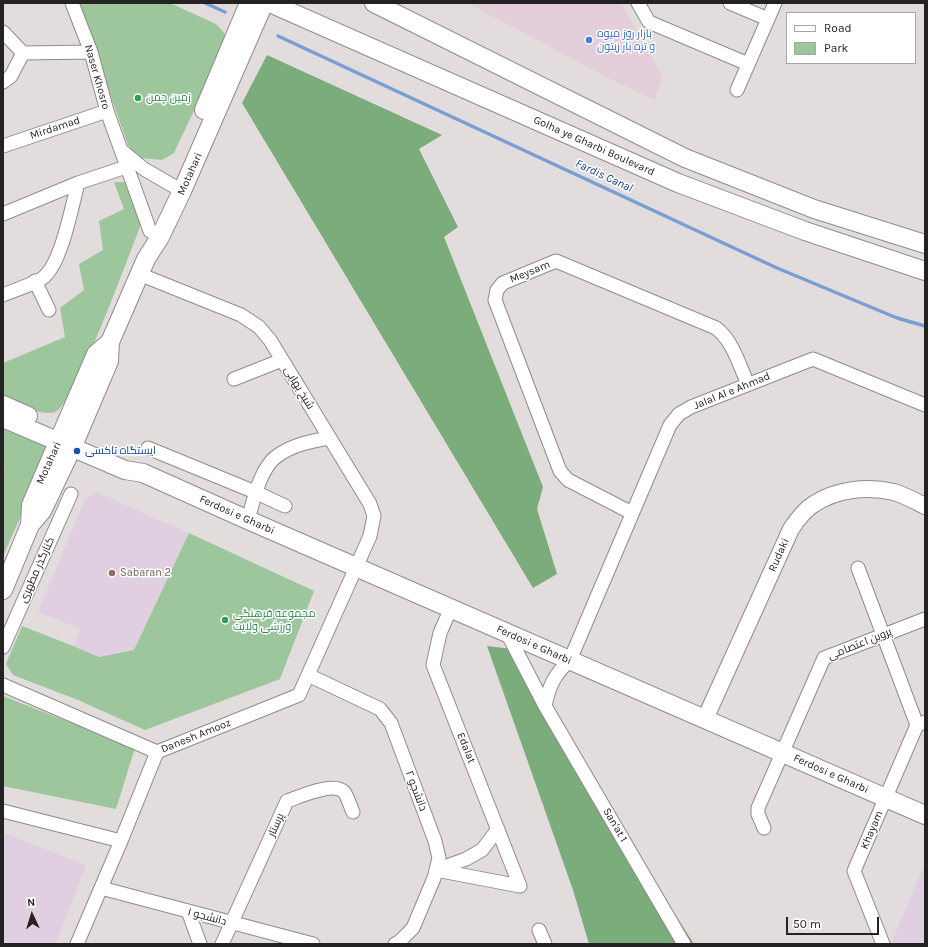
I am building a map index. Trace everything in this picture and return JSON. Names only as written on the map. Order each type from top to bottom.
[{"type":"main road","points":[[177,188],[249,3]]},
{"type":"main road","name":"Motahari","points":[[3,590],[30,524],[42,511],[67,440],[109,361],[110,342],[143,266],[155,234],[264,3]]},
{"type":"main road","name":"Golha ye Gharbi Boulevard","points":[[270,3],[678,183],[805,231],[925,271]]},
{"type":"main road","points":[[374,3],[685,158],[814,209],[925,244]]},
{"type":"main road","points":[[250,35],[259,26],[270,19],[282,15],[295,14]]},
{"type":"main road","name":"Ferdosi e Gharbi","points":[[3,405],[125,470],[143,473],[356,568],[925,815]]},
{"type":"main road","name":"Ferdosi e Gharbi","points":[[3,418],[67,440]]},
{"type":"street","name":"Naser Khosro","points":[[72,3],[91,52],[107,111],[126,167],[155,234]]},
{"type":"street","points":[[638,3],[649,22],[748,64]]},
{"type":"street","points":[[730,3],[768,19]]},
{"type":"street","points":[[737,90],[775,3]]},
{"type":"street","points":[[3,32],[23,53],[91,52]]},
{"type":"street","points":[[3,82],[11,76],[23,53]]},
{"type":"street","name":"Mirdamad","points":[[3,146],[107,111]]},
{"type":"street","points":[[121,150],[139,166],[177,188]]},
{"type":"street","points":[[3,214],[78,183],[126,167]]},
{"type":"street","points":[[3,296],[44,277],[58,256],[78,183]]},
{"type":"street","name":"Meysam","points":[[632,512],[568,480],[560,472],[495,300],[497,290],[503,283],[556,261],[716,328],[724,334],[730,343],[748,384]]},
{"type":"street","name":"شیخ بهایی","points":[[143,266],[241,315],[259,327],[270,340],[370,504],[374,516],[370,536],[356,568]]},
{"type":"street","points":[[35,281],[49,310]]},
{"type":"street","name":"Jalal Al e Ahmad","points":[[570,660],[670,425],[679,414],[691,407],[813,359],[925,405]]},
{"type":"street","points":[[234,379],[282,360]]},
{"type":"street","points":[[248,520],[255,492],[265,470],[276,456],[304,443],[330,438]]},
{"type":"street","points":[[148,448],[285,506]]},
{"type":"street","name":"Rudaki","points":[[704,719],[791,529],[800,516],[813,505],[831,496],[852,490],[874,489],[895,492],[925,506]]},
{"type":"street","name":"کنارگذر مطهری","points":[[3,647],[71,494]]},
{"type":"street","name":"Danesh Amooz","points":[[77,944],[157,752],[299,694],[356,568]]},
{"type":"street","points":[[858,568],[882,635],[921,723]]},
{"type":"street","name":"Edalat","points":[[436,870],[520,886],[433,665],[440,632],[451,608]]},
{"type":"street","name":"پروین اعتصامی","points":[[764,828],[758,814],[758,808],[824,658],[925,619]]},
{"type":"street","name":"San'at 1","points":[[507,633],[545,706],[684,944]]},
{"type":"street","points":[[545,706],[549,688],[559,670],[570,660]]},
{"type":"street","name":"دانشجو ۲","points":[[308,675],[380,709],[391,723],[435,841],[439,858],[434,878],[413,928],[395,944]]},
{"type":"street","points":[[3,685],[157,752]]},
{"type":"street","name":"Khayam","points":[[883,944],[854,871],[921,723]]},
{"type":"street","name":"پرستار","points":[[232,923],[287,801],[328,788],[336,788],[344,792],[353,812]]},
{"type":"street","points":[[3,811],[121,841]]},
{"type":"street","points":[[436,870],[466,859],[482,850],[498,829]]},
{"type":"street","name":"دانشجو ۱","points":[[101,888],[313,944]]},
{"type":"street","points":[[188,911],[200,944]]},
{"type":"street","points":[[222,944],[232,923]]},
{"type":"street","points":[[540,930],[545,944]]},
{"type":"shaded area","name":"بازار روز میوه و تره بار زیتون","points":[[467,3],[621,3],[663,77],[655,100],[612,80]]},
{"type":"shaded area","name":"Sabaran 2","points":[[96,492],[189,533],[134,650],[99,657],[73,646],[80,629],[38,612],[85,499]]},
{"type":"shaded area","points":[[4,833],[86,865],[56,944],[3,944]]},
{"type":"shaded area","points":[[925,863],[925,944],[891,944]]},
{"type":"green space","points":[[78,3],[170,3],[216,24],[225,34],[213,70],[174,153],[162,160],[140,158],[128,145]]},
{"type":"green space","points":[[267,55],[442,135],[419,149],[458,227],[444,237],[543,487],[537,509],[557,574],[533,588],[242,103]]},
{"type":"green space","points":[[114,182],[126,182],[141,224],[88,357],[64,403],[55,412],[43,413],[29,409],[3,397],[3,363],[65,337],[60,308],[84,290],[79,264],[103,250],[99,221],[124,209]]},
{"type":"green space","points":[[3,428],[45,446],[46,460],[3,556],[3,471],[5,467],[3,466]]},
{"type":"green space","name":"مجموعه فرهنگی ورزشی ولایت","points":[[189,533],[314,591],[280,679],[145,730],[78,700],[13,675],[6,664],[22,626],[99,657],[134,650]]},
{"type":"green space","points":[[487,646],[513,649],[625,836],[694,944],[589,944],[573,890]]},
{"type":"green space","points":[[3,696],[135,748],[116,809],[3,786]]},
{"type":"waterway","name":"Fardis Canal","points":[[205,3],[225,12]]},
{"type":"waterway","name":"Fardis Canal","points":[[278,36],[777,268],[897,318],[925,326]]},
{"type":"place","name":"بازار روز میوه و تره بار زیتون","points":[[589,40]]},
{"type":"place","name":"زمین چمن","points":[[138,98]]},
{"type":"place","name":"ایستگاه تاکسی","points":[[77,451]]},
{"type":"place","name":"Sabaran 2","points":[[112,573]]},
{"type":"place","name":"مجموعه فرهنگی ورزشی ولایت","points":[[225,620]]}]
